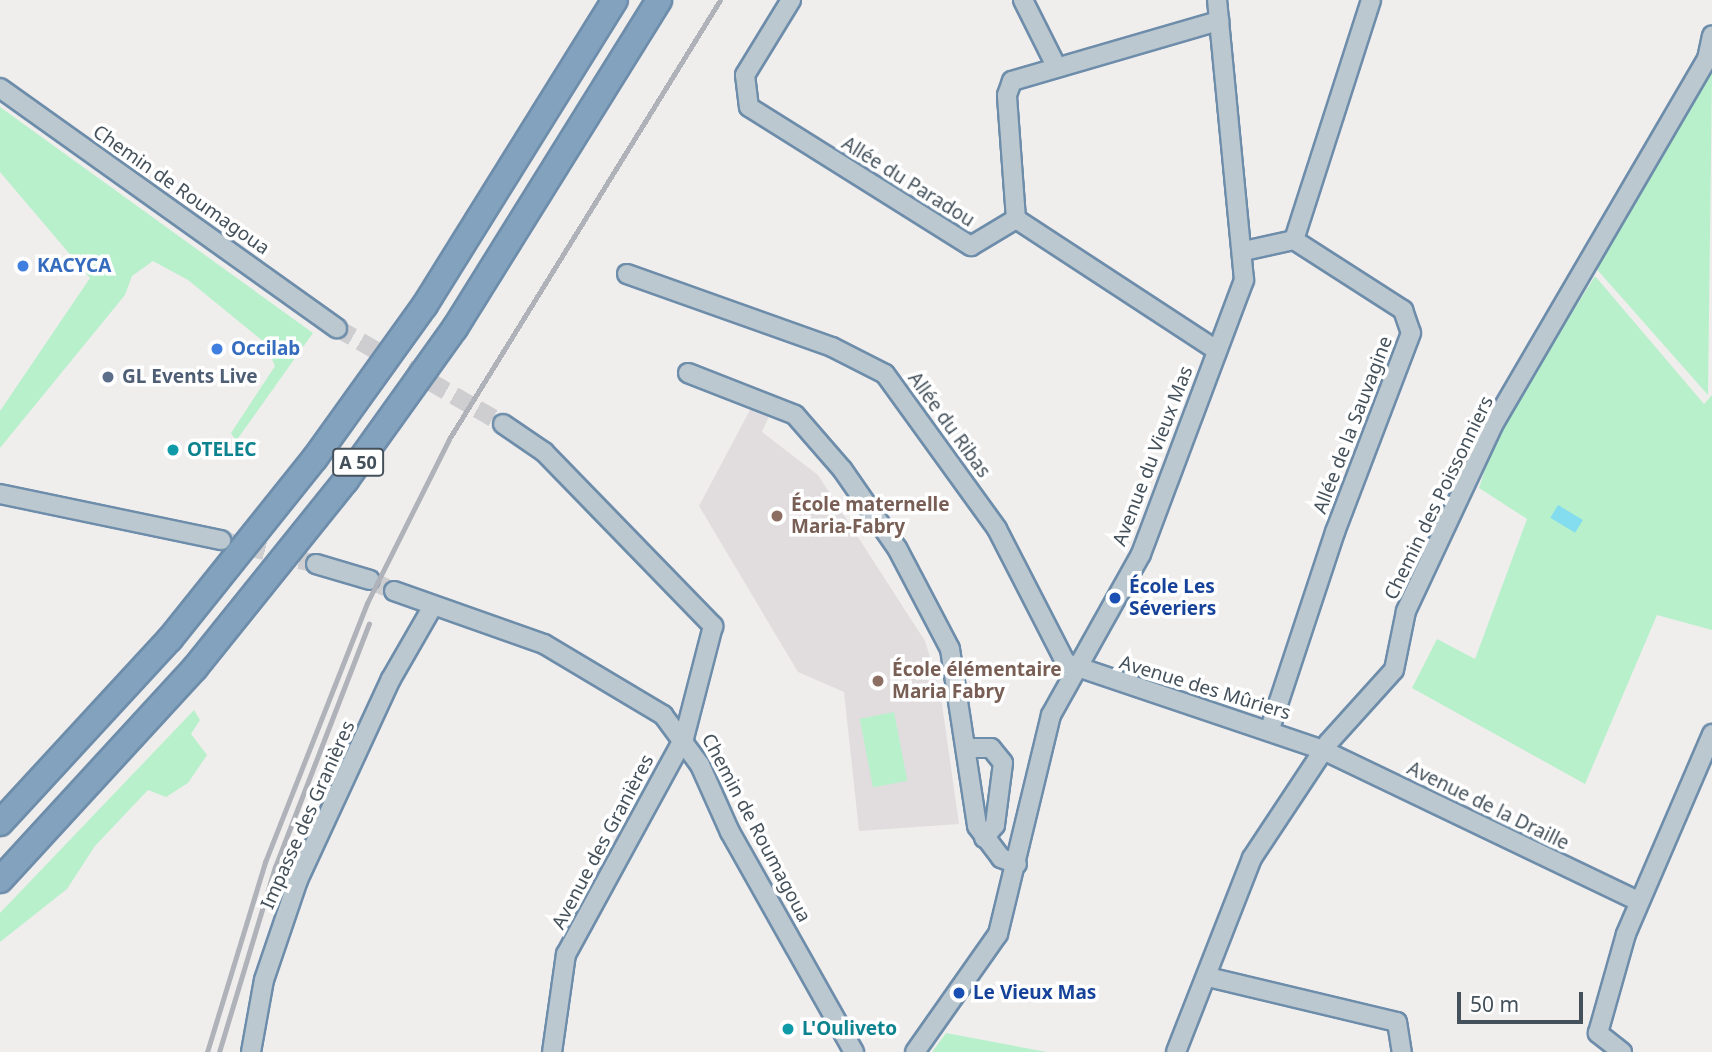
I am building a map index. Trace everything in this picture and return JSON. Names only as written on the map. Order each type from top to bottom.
[{"type":"highway","name":"A 50","points":[[0,823],[170,639],[315,458],[425,305],[615,0]]},
{"type":"highway","name":"A 50","points":[[0,880],[195,668],[346,480],[454,328],[659,0]]},
{"type":"street","name":"Allée du Paradou","points":[[792,0],[745,75],[750,107],[971,246],[1016,219]]},
{"type":"street","points":[[1023,0],[1055,64]]},
{"type":"street","name":"Avenue du Vieux Mas","points":[[914,1051],[999,934],[1017,864],[1040,748],[1074,667],[1141,554],[1244,280],[1244,251],[1217,0]]},
{"type":"street","points":[[1244,251],[1294,240],[1371,0]]},
{"type":"street","points":[[1216,350],[1016,219],[1008,88],[1055,64],[1219,21]]},
{"type":"street","name":"Chemin des Poissonniers","points":[[1176,1052],[1185,1018],[1208,977],[1252,858],[1323,750],[1394,670],[1406,611],[1493,425],[1707,59],[1712,36]]},
{"type":"street","name":"Chemin de Roumagoua","points":[[0,88],[337,328]]},
{"type":"street","name":"Allée de la Sauvagine","points":[[1270,728],[1335,532],[1411,333],[1403,310],[1294,240]]},
{"type":"street","name":"Allée du Ribas","points":[[627,274],[832,347],[885,374],[997,529],[1059,655],[1074,667]]},
{"type":"street","points":[[688,373],[795,415],[842,468],[933,608],[950,649],[984,838],[1017,864]]},
{"type":"street","name":"Chemin de Roumagoua","points":[[503,425],[580,487],[713,626],[684,737],[850,1045],[863,1052]]},
{"type":"street","points":[[0,494],[221,540]]},
{"type":"street","points":[[316,564],[370,580]]},
{"type":"street","points":[[394,591],[579,660],[642,699],[684,737]]},
{"type":"street","name":"Impasse des Granières","points":[[251,1052],[264,980],[298,880],[391,679],[433,606]]},
{"type":"street","name":"Avenue des Mûriers","points":[[1074,667],[1270,728],[1323,750]]},
{"type":"street","points":[[1622,1052],[1598,1033],[1636,900],[1712,734]]},
{"type":"street","name":"Avenue des Granières","points":[[552,1052],[566,954],[684,737]]},
{"type":"street","points":[[966,748],[991,748],[1003,763],[995,825],[984,838]]},
{"type":"street","name":"Avenue de la Draille","points":[[1323,750],[1636,900]]},
{"type":"street","points":[[1208,977],[1397,1023],[1402,1052]]},
{"type":"shaded area","name":"École élémentaire Maria Fabry","points":[[751,408],[769,416],[762,432],[818,475],[925,641],[940,690],[959,824],[859,831],[844,692],[798,672],[699,506]]},
{"type":"green space","points":[[1706,67],[1712,74],[1708,395],[1593,265]]},
{"type":"green space","points":[[0,107],[313,333],[236,441],[231,433],[275,366],[264,342],[188,280],[153,261],[132,276],[125,295],[0,448],[0,411],[90,278],[0,172]]},
{"type":"green space","points":[[1595,276],[1704,404],[1712,395],[1712,630],[1657,615],[1585,784],[1412,688],[1437,639],[1475,659],[1527,519],[1479,488],[1497,432]]},
{"type":"green space","points":[[194,710],[200,720],[191,734],[207,755],[188,783],[166,797],[148,790],[95,846],[67,889],[0,942],[0,913]]},
{"type":"green space","points":[[894,712],[907,781],[873,787],[860,719]]},
{"type":"green space","points":[[946,1033],[1047,1052],[932,1052]]},
{"type":"water","points":[[1558,505],[1583,520],[1575,533],[1550,518]]},
{"type":"tunnel","points":[[337,328],[503,424]]},
{"type":"tunnel","points":[[221,540],[316,564]]},
{"type":"tunnel","points":[[370,580],[394,591]]},
{"type":"railway","points":[[207,1052],[265,862],[367,603],[449,439],[720,0]]},
{"type":"railway","points":[[219,1052],[275,867],[369,623]]},
{"type":"place","name":"KACYCA","points":[[23,266]]},
{"type":"place","name":"Occilab","points":[[217,349]]},
{"type":"place","name":"GL Events Live","points":[[108,377]]},
{"type":"place","name":"OTELEC","points":[[173,450]]},
{"type":"place","name":"École maternelle Maria-Fabry","points":[[777,516]]},
{"type":"place","name":"École Les Séveriers","points":[[1115,598]]},
{"type":"place","name":"École élémentaire Maria Fabry","points":[[878,681]]},
{"type":"place","name":"Le Vieux Mas","points":[[959,993]]},
{"type":"place","name":"L'Ouliveto","points":[[788,1029]]}]
